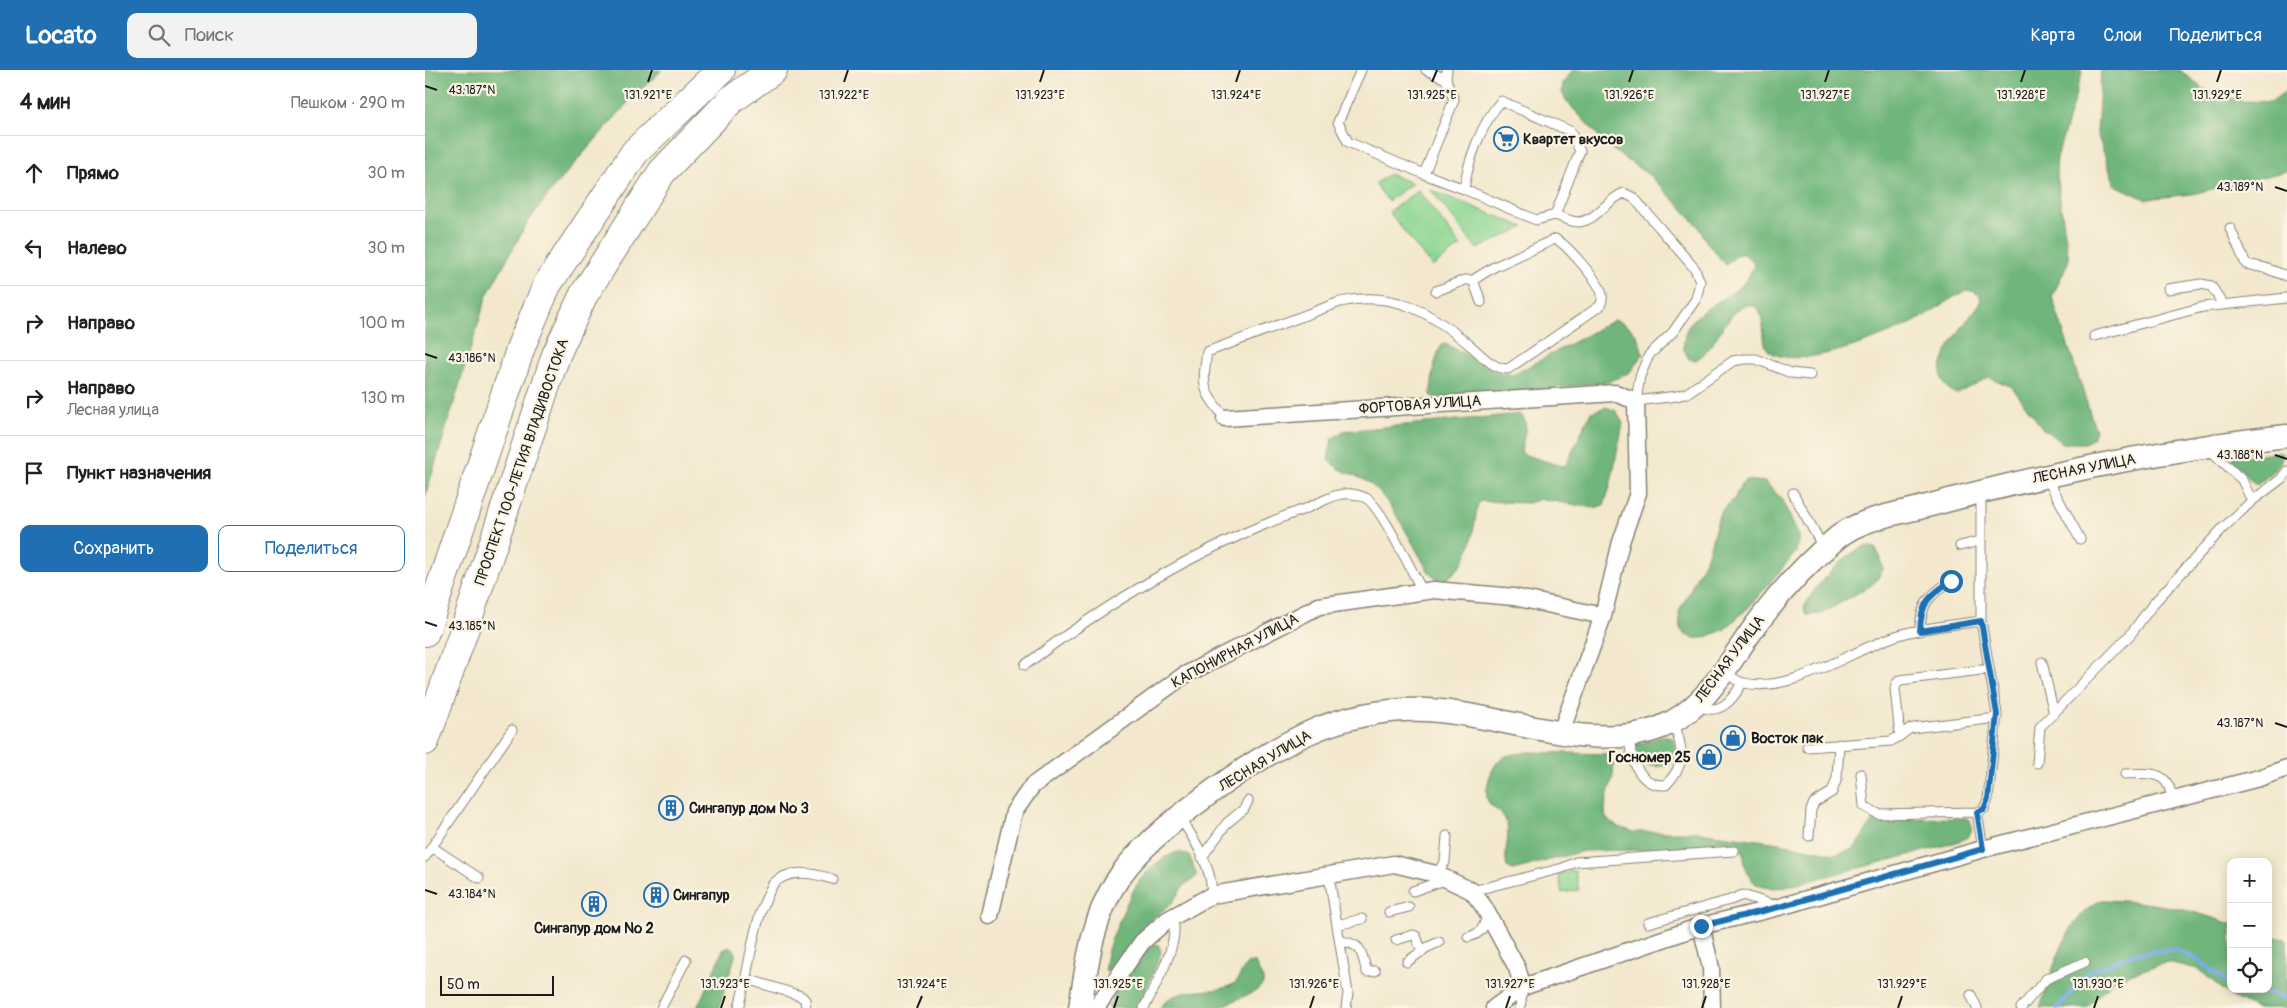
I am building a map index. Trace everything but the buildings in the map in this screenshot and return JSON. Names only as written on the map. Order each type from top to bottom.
[{"type":"highway","points":[[425,632],[522,344],[547,285],[635,152],[721,70]]},
{"type":"highway","name":"ПРОСПЕКТ 100-ЛЕТИЯ ВЛАДИВОСТОКА","points":[[425,741],[467,622],[556,355],[583,296],[662,172],[731,100],[773,70]]},
{"type":"main road","name":"ЛЕСНАЯ УЛИЦА","points":[[1080,1008],[1092,940],[1106,901],[1119,876],[1138,854],[1180,817],[1249,768],[1307,734],[1350,719],[1396,710],[1456,712],[1561,732],[1609,737],[1654,730],[1674,722],[1733,677],[1761,617],[1824,549],[1842,533],[1871,520],[2046,476],[2205,445],[2287,436]]},
{"type":"street","name":"ФОРТОВАЯ УЛИЦА","points":[[1225,418],[1615,393],[1636,401]]},
{"type":"street","points":[[1561,732],[1603,616],[1621,542],[1638,493],[1639,439],[1636,401]]},
{"type":"street","name":"КАПОНИРНАЯ УЛИЦА","points":[[991,916],[1014,812],[1032,786],[1183,676],[1319,606],[1434,590],[1514,597],[1603,616]]},
{"type":"street","points":[[1494,1008],[1523,987],[1701,926],[1779,907],[1983,849],[2172,801],[2287,768]]},
{"type":"street","points":[[1096,1008],[1142,942],[1167,920],[1212,895],[1394,864],[1441,876],[1472,891],[1488,914],[1517,968],[1523,987]]},
{"type":"street","points":[[1701,926],[1711,968],[1712,1008]]},
{"type":"lane","points":[[1361,70],[1338,122],[1348,142],[1536,220],[1555,215],[1577,222],[1589,219],[1615,196],[1625,193],[1634,198],[1695,269],[1700,282],[1696,299],[1673,332],[1649,355],[1640,376],[1636,401],[1682,394],[1693,390],[1733,361],[1744,359],[1756,359],[1791,373],[1810,375]]},
{"type":"lane","points":[[1423,174],[1454,100],[1447,74],[1426,70]]},
{"type":"lane","points":[[1463,189],[1466,175],[1490,114],[1501,101],[1570,131],[1580,151],[1555,215]]},
{"type":"lane","points":[[2230,228],[2246,264],[2287,276]]},
{"type":"lane","points":[[1225,418],[1206,394],[1203,381],[1207,352],[1340,302],[1379,298],[1406,304],[1445,324],[1493,364],[1508,369],[1600,306],[1603,301],[1601,291],[1573,253],[1555,239],[1494,267],[1473,280],[1465,280],[1436,292]]},
{"type":"lane","points":[[1473,280],[1481,302]]},
{"type":"lane","points":[[2168,288],[2201,284],[2211,286],[2223,304]]},
{"type":"lane","points":[[2094,336],[2203,307],[2287,298]]},
{"type":"lane","points":[[2205,445],[2242,480],[2251,501]]},
{"type":"lane","points":[[2037,763],[2041,727],[2130,635],[2155,603],[2222,529],[2251,501],[2281,479],[2287,470]]},
{"type":"lane","points":[[2046,476],[2080,539]]},
{"type":"lane","points":[[1861,774],[1864,806],[1878,814],[1977,812],[1984,809],[1988,799],[1997,718],[1981,621],[1981,491]]},
{"type":"lane","points":[[1025,665],[1079,624],[1175,566],[1253,528],[1343,492],[1367,499],[1378,510],[1423,592]]},
{"type":"lane","points":[[1793,492],[1824,549]]},
{"type":"lane","points":[[1960,546],[1981,541]]},
{"type":"lane","points":[[1920,631],[1921,613],[1925,603],[1932,593],[1951,581]]},
{"type":"lane","points":[[1733,677],[1764,683],[1799,677],[1869,645],[1900,635],[1981,621]]},
{"type":"lane","points":[[2042,662],[2054,714]]},
{"type":"lane","points":[[1900,736],[1895,689],[1896,684],[1900,680],[1989,669]]},
{"type":"lane","points":[[1807,747],[1891,741],[1909,729],[1997,718]]},
{"type":"lane","points":[[1629,735],[1630,750],[1641,776],[1659,786],[1666,785],[1677,772],[1682,760],[1682,749],[1674,722]]},
{"type":"lane","points":[[425,857],[512,730]]},
{"type":"lane","points":[[1809,836],[1811,810],[1814,802],[1832,792],[1837,778],[1839,744]]},
{"type":"lane","points":[[2125,774],[2146,774],[2161,777],[2171,787],[2172,801]]},
{"type":"lane","points":[[1202,857],[1227,823],[1244,809],[1248,800]]},
{"type":"lane","points":[[1977,812],[1983,849]]},
{"type":"lane","points":[[1180,817],[1202,857],[1212,884],[1212,895]]},
{"type":"lane","points":[[1413,891],[1441,876],[1445,862],[1447,836]]},
{"type":"lane","points":[[432,847],[479,878]]},
{"type":"lane","points":[[1472,891],[1576,862],[1734,851]]},
{"type":"lane","points":[[739,1008],[747,979],[748,958],[773,884],[777,880],[797,873],[817,874],[832,880]]},
{"type":"lane","points":[[1329,876],[1348,993],[1346,1008]]},
{"type":"lane","points":[[1648,923],[1730,900],[1743,894],[1779,907]]},
{"type":"lane","points":[[1389,912],[1409,907]]},
{"type":"lane","points":[[1468,937],[1477,935],[1482,931],[1488,914]]},
{"type":"lane","points":[[1337,925],[1362,919]]},
{"type":"lane","points":[[1143,1008],[1160,975],[1175,935],[1174,926],[1167,920]]},
{"type":"lane","points":[[1396,940],[1413,935],[1416,936],[1422,952]]},
{"type":"lane","points":[[1341,941],[1364,947],[1367,972],[1375,971]]},
{"type":"lane","points":[[1407,962],[1439,942]]},
{"type":"lane","points":[[661,1008],[686,960]]},
{"type":"lane","points":[[2021,1008],[2046,980],[2085,962]]},
{"type":"lane","points":[[747,979],[801,996],[805,1000],[806,1008]]},
{"type":"lane","points":[[1520,1008],[1523,987]]},
{"type":"lane","points":[[1971,995],[1977,1008]]},
{"type":"green space","points":[[425,70],[662,70],[631,99],[554,187],[527,223],[487,295],[425,497]]},
{"type":"green space","points":[[1573,70],[2083,70],[2057,157],[2056,173],[2069,260],[2052,297],[2096,431],[2092,439],[2085,443],[2063,443],[2043,429],[2012,387],[1989,377],[1956,394],[1944,384],[1941,375],[1946,353],[1981,302],[1980,296],[1973,291],[1963,292],[1895,331],[1838,351],[1798,358],[1782,356],[1769,351],[1764,340],[1763,323],[1759,310],[1754,306],[1746,305],[1734,313],[1703,355],[1696,360],[1689,359],[1683,348],[1689,325],[1706,310],[1745,282],[1751,273],[1754,262],[1744,254],[1738,254],[1726,265],[1706,241],[1698,226],[1680,206],[1649,175],[1610,148],[1567,102],[1562,92],[1563,83]]},
{"type":"green space","points":[[2101,70],[2180,70],[2203,89],[2242,101],[2271,102],[2287,90],[2287,171],[2192,194],[2145,199],[2115,185],[2097,133]]},
{"type":"green space","points":[[1389,174],[1412,183],[1388,201],[1375,184]]},
{"type":"green space","points":[[1418,190],[1461,246],[1432,267],[1389,212]]},
{"type":"green space","points":[[1431,190],[1524,227],[1477,249]]},
{"type":"green space","points":[[1614,320],[1627,326],[1634,332],[1643,354],[1630,372],[1608,382],[1468,398],[1433,397],[1431,395],[1436,359],[1444,343],[1498,372],[1513,375]]},
{"type":"green space","points":[[1606,407],[1616,411],[1623,423],[1610,487],[1604,505],[1594,508],[1541,499],[1527,503],[1481,501],[1478,504],[1470,547],[1466,557],[1454,573],[1444,580],[1435,578],[1430,574],[1397,516],[1382,495],[1363,479],[1333,465],[1328,460],[1332,439],[1343,431],[1520,414],[1524,419],[1526,429],[1522,454],[1562,466],[1566,465],[1591,412]]},
{"type":"green space","points":[[2278,452],[2283,454],[2279,464],[2273,472],[2256,485],[2232,460],[2234,457]]},
{"type":"green space","points":[[1746,480],[1765,482],[1781,498],[1799,536],[1796,552],[1750,606],[1725,629],[1704,638],[1693,638],[1684,634],[1680,628],[1679,612],[1708,554],[1720,512],[1735,498],[1741,484]]},
{"type":"green space","points":[[1866,546],[1875,548],[1880,556],[1883,569],[1876,581],[1821,614],[1806,615],[1804,608],[1822,581],[1839,563]]},
{"type":"green space","points":[[1663,736],[1670,736],[1675,742],[1672,763],[1660,767],[1653,766],[1641,762],[1637,758],[1635,745]]},
{"type":"green space","points":[[1528,752],[1608,754],[1614,768],[1606,802],[1606,818],[1616,826],[1634,832],[1699,832],[1780,843],[1834,854],[1854,849],[1873,820],[1877,819],[1967,818],[1970,820],[1971,832],[1965,839],[1943,846],[1779,888],[1760,886],[1755,883],[1747,872],[1742,849],[1732,842],[1724,841],[1711,841],[1682,849],[1583,851],[1513,870],[1507,867],[1506,861],[1508,832],[1506,821],[1488,801],[1487,791],[1492,772],[1498,761],[1507,756]]},
{"type":"green space","points":[[1178,852],[1189,855],[1197,876],[1183,886],[1172,903],[1147,923],[1112,970],[1107,972],[1105,963],[1109,946],[1134,890],[1140,880],[1156,863]]},
{"type":"green space","points":[[1575,871],[1579,890],[1562,893],[1558,874]]},
{"type":"green space","points":[[2102,900],[2137,902],[2198,913],[2227,923],[2227,993],[2198,969],[2168,962],[2114,979],[2087,1008],[2040,1008],[2055,963],[2069,932],[2089,908]]},
{"type":"green space","points":[[2272,936],[2287,940],[2287,1008],[2255,1008],[2227,993],[2272,993]]},
{"type":"green space","points":[[1155,944],[1159,945],[1161,952],[1139,1008],[1109,1008],[1127,972]]},
{"type":"green space","points":[[729,947],[733,948],[736,953],[719,1008],[697,1008],[723,950]]},
{"type":"green space","points":[[1248,963],[1255,963],[1263,979],[1263,984],[1256,991],[1218,1008],[1160,1008],[1166,1001],[1183,993],[1213,990],[1232,985],[1237,981]]},
{"type":"waterway","points":[[2057,1008],[2089,972],[2133,954],[2174,949],[2197,959],[2227,982]]},
{"type":"waterway","points":[[2266,993],[2287,998]]},
{"type":"place","name":"Квартет вкусов","points":[[1506,139]]},
{"type":"place","name":"Восток пак","points":[[1733,738]]},
{"type":"place","name":"Госномер 25","points":[[1709,757]]},
{"type":"place","name":"Сингапур дом № 3","points":[[671,808]]},
{"type":"place","name":"Сингапур","points":[[656,895]]},
{"type":"place","name":"Сингапур дом № 2","points":[[594,904]]},
{"type":"route","points":[[1701,926],[1779,907],[1983,849],[1977,812],[1984,809],[1988,799],[1997,714],[1989,669],[1988,650],[1984,640],[1981,621],[1920,631],[1921,613],[1925,603],[1932,593],[1951,581]]}]
